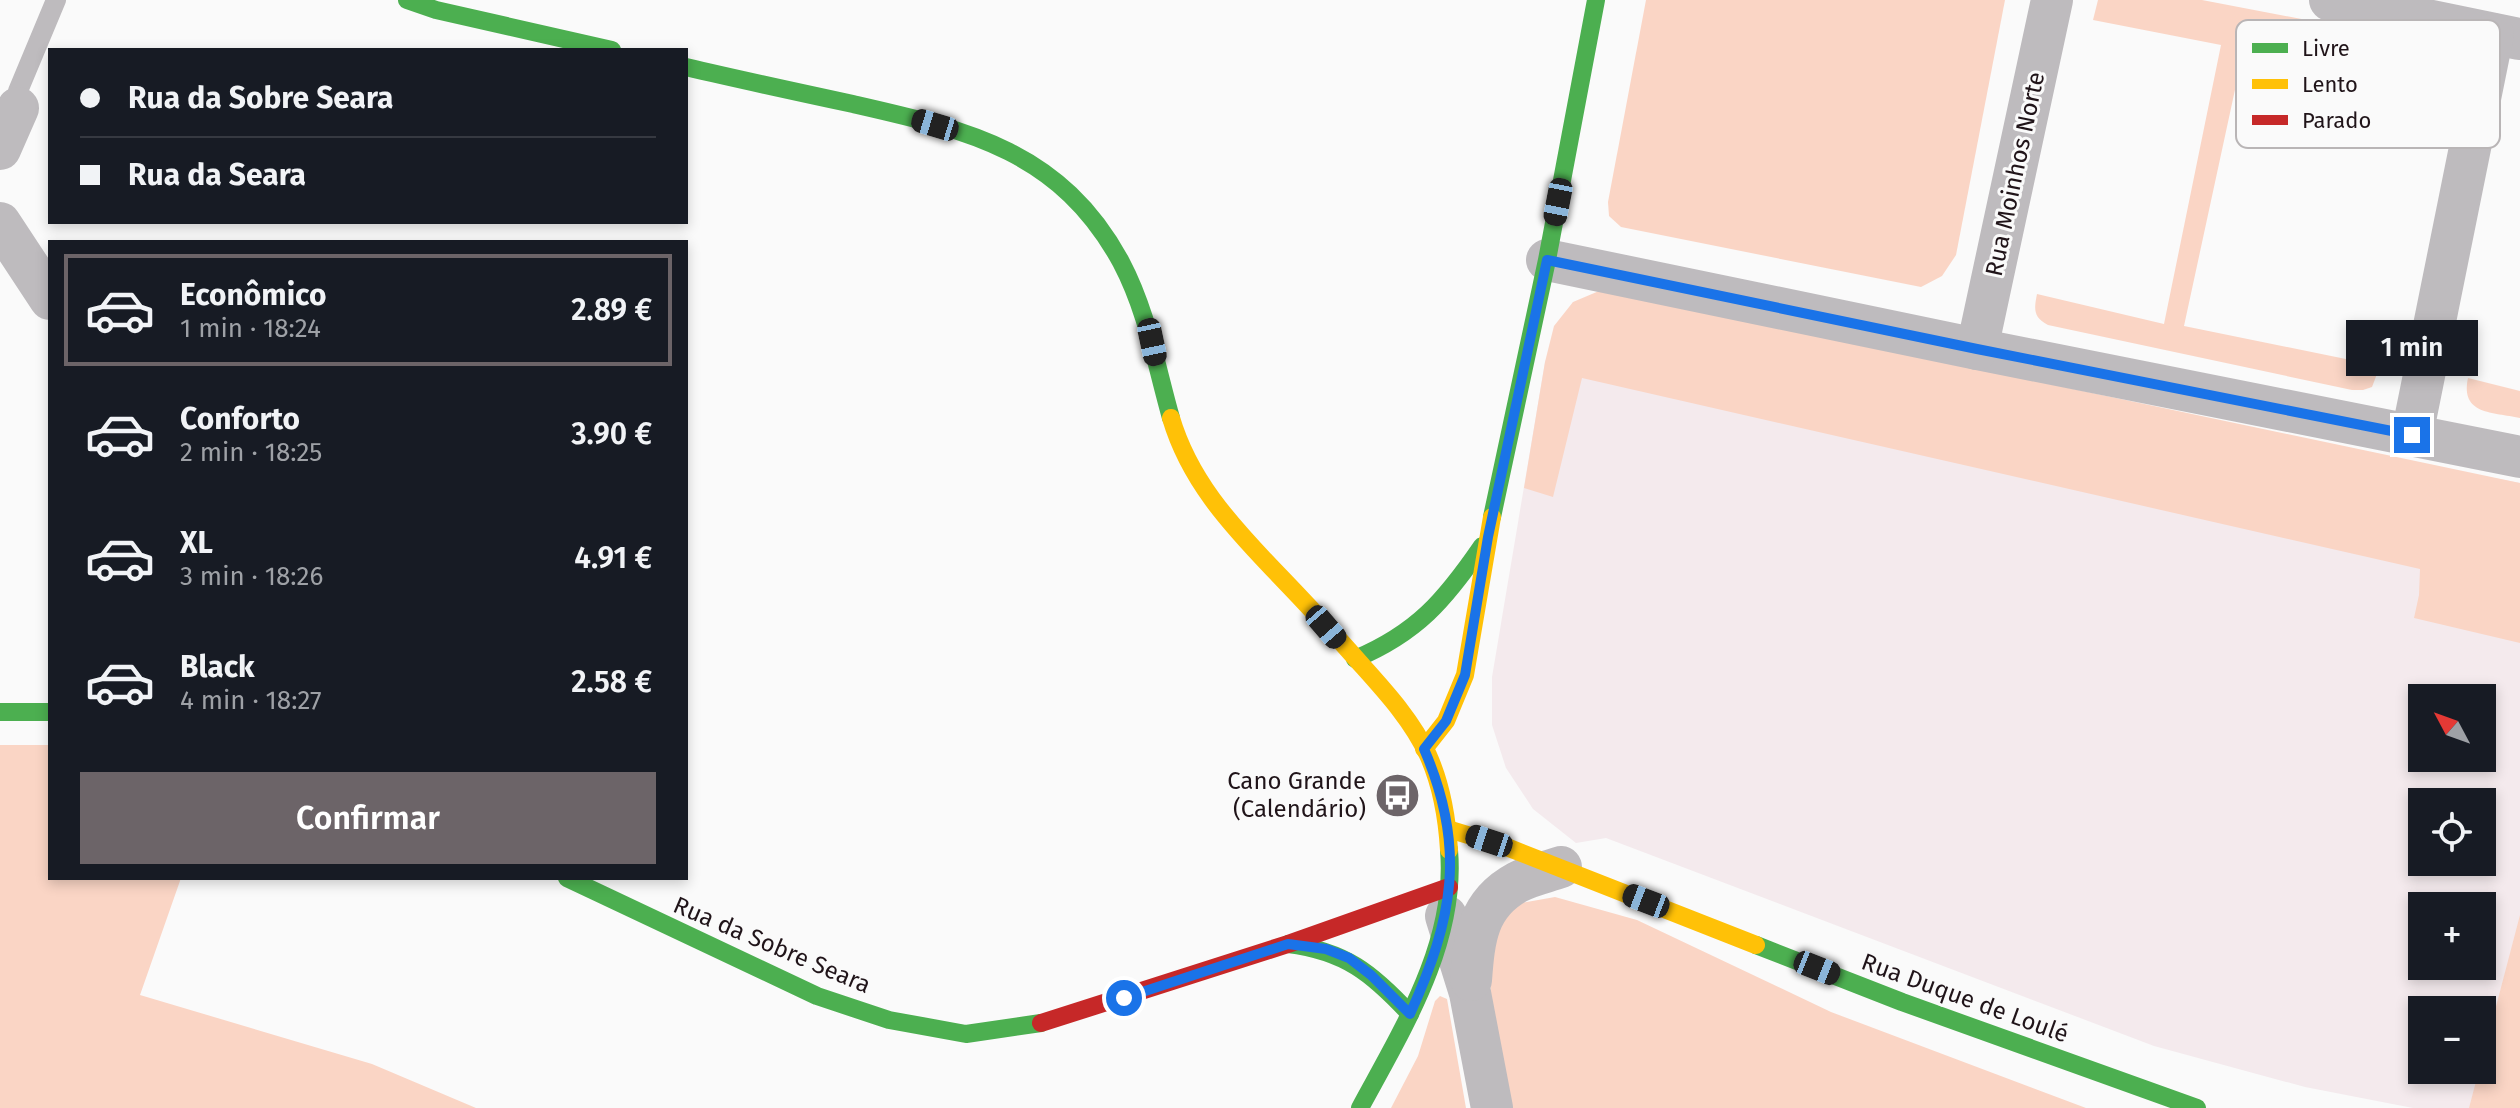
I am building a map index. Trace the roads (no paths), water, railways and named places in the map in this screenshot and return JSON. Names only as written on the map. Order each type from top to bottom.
[{"type":"street","points":[[407,0],[436,10],[603,48]]},
{"type":"street","points":[[1424,749],[1446,721],[1465,675],[1488,537],[1547,260],[1596,0]]},
{"type":"street","name":"Rua Moinhos Norte","points":[[1977,349],[2052,0]]},
{"type":"street","points":[[2330,0],[2428,20]]},
{"type":"street","points":[[2500,61],[2506,36]]},
{"type":"street","points":[[688,67],[909,117],[995,144],[1030,162],[1060,185],[1110,240],[1128,273],[1152,342],[1167,412],[1179,448],[1196,479],[1218,508],[1355,659],[1410,725],[1424,749],[1444,801],[1448,829],[1448,901],[1492,1108]]},
{"type":"street","points":[[0,149],[18,108]]},
{"type":"street","points":[[2412,435],[2480,148]]},
{"type":"street","points":[[0,223],[48,296]]},
{"type":"street","points":[[1547,260],[2520,457]]},
{"type":"street","points":[[1355,659],[1391,643],[1427,617],[1460,579],[1488,537]]},
{"type":"street","points":[[0,712],[48,712]]},
{"type":"street","name":"Rua Duque de Loulé","points":[[1448,829],[1561,867],[1902,1002],[2197,1108]]},
{"type":"street","points":[[1470,993],[1473,947],[1478,925],[1488,908],[1500,894],[1519,881],[1561,867]]},
{"type":"street","name":"Rua da Sobre Seara","points":[[571,880],[817,996],[889,1020],[966,1034],[1044,1023],[1288,944],[1448,901]]},
{"type":"street","points":[[1360,1108],[1427,976],[1448,901]]},
{"type":"street","name":"Rua da Sobre Seara","points":[[1288,944],[1326,949],[1349,958],[1410,1014]]},
{"type":"lane","points":[[18,108],[18,91],[56,0]]},
{"type":"place","name":"Cano Grande (Calendário)","points":[[1397,795]]}]
